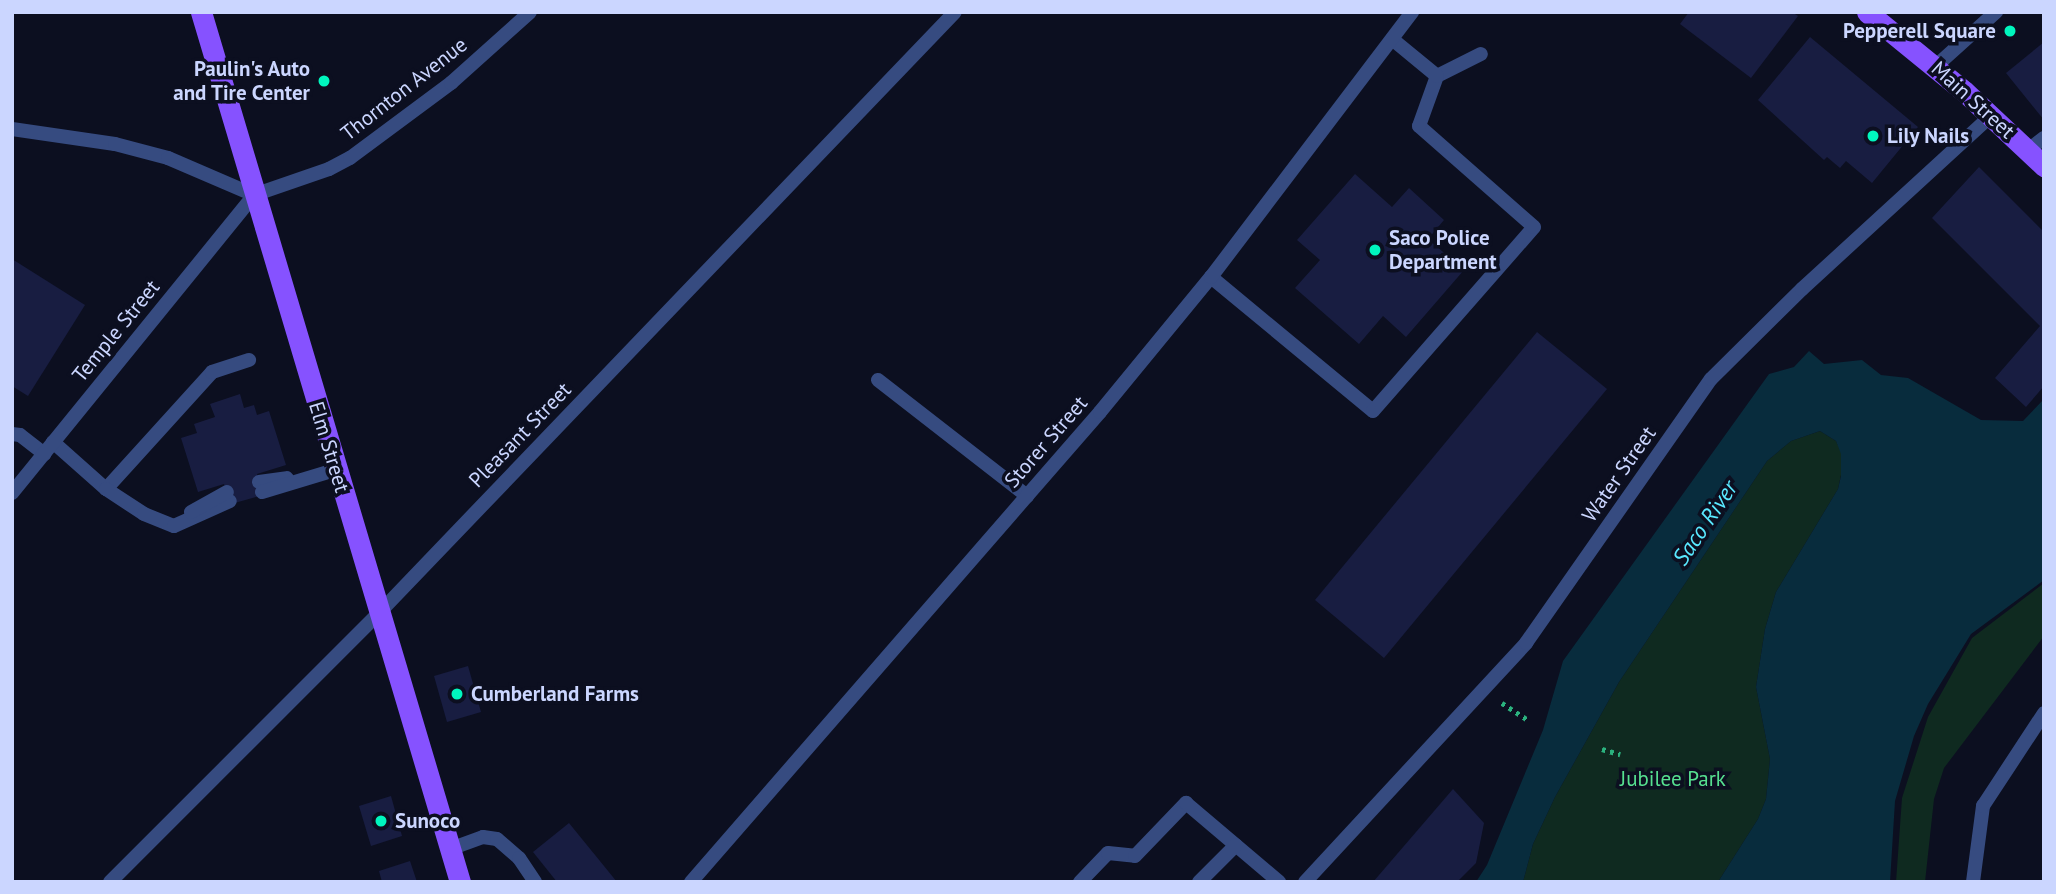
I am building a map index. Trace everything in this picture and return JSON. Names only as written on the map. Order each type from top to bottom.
[{"type":"main road","name":"Elm Street","points":[[201,12],[335,470],[460,882]]},
{"type":"main road","name":"Main Street","points":[[1867,12],[1936,66],[1992,115],[2036,144],[2044,166]]},
{"type":"street","name":"Thornton Avenue","points":[[254,195],[329,169],[350,158],[451,83],[530,12]]},
{"type":"street","name":"Pleasant Street","points":[[110,882],[379,613],[955,12]]},
{"type":"street","name":"Storer Street","points":[[691,882],[1027,496],[1212,277],[1412,12]]},
{"type":"street","points":[[1936,66],[1996,12]]},
{"type":"street","points":[[1392,39],[1437,76]]},
{"type":"street","points":[[1212,277],[1373,411],[1534,227],[1419,126],[1437,76],[1481,54]]},
{"type":"street","name":"Water Street","points":[[1305,882],[1526,643],[1711,379],[1802,289],[1992,115]]},
{"type":"street","points":[[12,130],[115,144],[167,158],[254,195]]},
{"type":"street","name":"Temple Street","points":[[12,493],[254,195]]},
{"type":"street","points":[[106,489],[212,372],[249,360]]},
{"type":"street","points":[[878,380],[1027,496]]},
{"type":"street","points":[[14,431],[44,454]]},
{"type":"street","points":[[53,442],[106,489],[144,514],[174,526],[228,497]]},
{"type":"street","points":[[260,487],[335,470]]},
{"type":"street","points":[[1973,882],[1983,806],[2044,713]]},
{"type":"street","points":[[1080,882],[1108,853],[1135,856],[1186,803],[1279,882]]},
{"type":"street","points":[[450,849],[483,837],[497,839],[519,858],[535,882]]},
{"type":"street","points":[[1199,882],[1236,845]]},
{"type":"path","points":[[1502,703],[1527,719]]},
{"type":"path","points":[[1602,749],[1620,754]]},
{"type":"green space","name":"Jubilee Park","points":[[1820,431],[1836,441],[1842,454],[1838,489],[1776,592],[1765,629],[1756,687],[1770,759],[1766,799],[1758,819],[1718,882],[1523,882],[1533,844],[1555,797],[1619,682],[1767,461],[1791,441]]},
{"type":"green space","points":[[2044,583],[2044,636],[1944,768],[1934,799],[1925,882],[1896,882],[1902,798],[1928,717],[1972,638]]},
{"type":"water","name":"Saco River","points":[[1809,351],[1824,364],[1862,360],[1881,375],[1908,378],[1981,420],[2023,421],[2044,399],[2044,580],[1971,634],[1928,704],[1914,736],[1895,801],[1890,882],[1718,882],[1758,819],[1766,799],[1770,759],[1756,687],[1765,629],[1776,592],[1838,489],[1841,476],[1841,454],[1836,441],[1820,431],[1791,441],[1767,461],[1619,682],[1555,797],[1533,844],[1523,882],[1476,882],[1487,865],[1543,730],[1563,661],[1769,374],[1794,367]]},
{"type":"building","points":[[1689,12],[1792,12],[1798,16],[1751,78],[1680,24]]},
{"type":"building","points":[[1810,37],[1918,127],[1872,183],[1846,161],[1840,168],[1827,157],[1824,160],[1758,100]]},
{"type":"building","points":[[2044,42],[2044,120],[2006,73]]},
{"type":"building","points":[[1979,167],[2044,232],[2044,386],[2026,407],[1995,378],[2040,326],[1932,218]]},
{"type":"building","name":"Saco Police Department","points":[[1355,174],[1392,207],[1409,188],[1444,220],[1428,239],[1464,270],[1406,337],[1383,316],[1359,344],[1295,288],[1320,260],[1297,240]]},
{"type":"building","points":[[12,259],[85,305],[28,396],[12,386]]},
{"type":"building","points":[[1537,332],[1607,389],[1384,658],[1315,600]]},
{"type":"building","points":[[240,394],[244,408],[254,405],[257,415],[269,411],[286,465],[257,474],[263,495],[231,504],[224,484],[198,492],[181,438],[197,433],[194,424],[215,417],[210,404]]},
{"type":"building","name":"Cumberland Farms","points":[[468,666],[481,712],[447,722],[434,676]]},
{"type":"building","points":[[1453,789],[1484,823],[1476,863],[1457,882],[1373,882]]},
{"type":"building","name":"Sunoco","points":[[391,796],[402,836],[371,846],[359,806]]},
{"type":"building","points":[[569,823],[617,882],[557,882],[533,852]]},
{"type":"building","name":"Sunoco","points":[[410,861],[417,882],[382,882],[379,871]]},
{"type":"place","name":"Pepperell Square","points":[[2010,31]]},
{"type":"place","name":"Paulin's Auto and Tire Center","points":[[324,81]]},
{"type":"place","name":"Lily Nails","points":[[1873,136]]},
{"type":"place","name":"Saco Police Department","points":[[1375,250]]},
{"type":"place","name":"Cumberland Farms","points":[[457,694]]},
{"type":"place","name":"Sunoco","points":[[381,821]]}]
